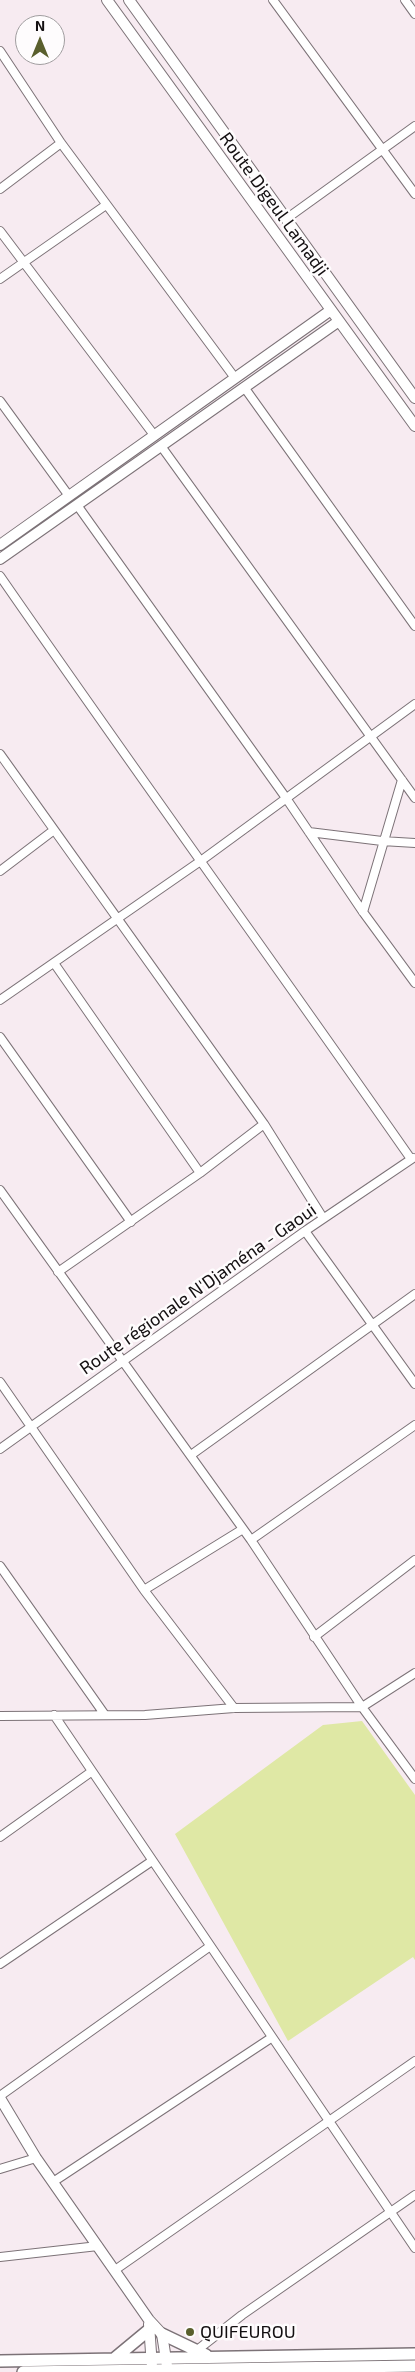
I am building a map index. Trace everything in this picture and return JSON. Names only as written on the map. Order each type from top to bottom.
[{"type":"main road","points":[[115,2358],[149,2325]]},
{"type":"main road","points":[[162,2334],[210,2357]]},
{"type":"main road","points":[[23,2372],[168,2371],[298,2365],[406,2364],[415,2354]]},
{"type":"main road","points":[[0,2361],[210,2357],[298,2365]]},
{"type":"street","name":"Route Digeul Lamadji","points":[[107,0],[415,426]]},
{"type":"street","name":"Route Digeul Lamadji","points":[[129,0],[415,398]]},
{"type":"street","points":[[273,0],[415,194]]},
{"type":"street","points":[[405,0],[415,14]]},
{"type":"street","points":[[0,51],[62,144],[106,205],[236,378]]},
{"type":"street","points":[[286,220],[415,126]]},
{"type":"street","points":[[0,189],[62,144]]},
{"type":"street","points":[[0,278],[106,205]]},
{"type":"street","points":[[0,231],[154,436]]},
{"type":"street","points":[[0,545],[331,310]]},
{"type":"street","points":[[0,559],[339,321]]},
{"type":"street","points":[[244,387],[415,626]]},
{"type":"street","points":[[0,402],[69,496]]},
{"type":"street","points":[[161,446],[415,798]]},
{"type":"street","points":[[77,505],[415,983]]},
{"type":"street","points":[[0,576],[134,768],[202,860],[413,1158]]},
{"type":"street","points":[[0,1000],[202,860],[415,704]]},
{"type":"street","points":[[0,754],[264,1124],[323,1218]]},
{"type":"street","points":[[363,912],[382,842],[402,780]]},
{"type":"street","points":[[0,871],[54,830]]},
{"type":"street","points":[[309,832],[382,842],[415,843]]},
{"type":"street","points":[[54,963],[200,1174]]},
{"type":"street","points":[[0,1037],[131,1222]]},
{"type":"street","points":[[58,1272],[200,1174],[264,1124]]},
{"type":"street","name":"Route régionale N'Djaména - Gaoui","points":[[0,1449],[121,1360],[305,1230],[413,1158]]},
{"type":"street","points":[[0,1190],[251,1540],[362,1707],[415,1779]]},
{"type":"street","points":[[305,1230],[415,1384]]},
{"type":"street","points":[[191,1456],[415,1294]]},
{"type":"street","points":[[0,1382],[144,1590],[234,1708]]},
{"type":"street","points":[[251,1540],[415,1426]]},
{"type":"street","points":[[144,1590],[243,1529]]},
{"type":"street","points":[[314,1637],[415,1560]]},
{"type":"street","points":[[0,1566],[105,1715]]},
{"type":"street","points":[[0,1716],[175,1714],[234,1708],[362,1707],[415,1673]]},
{"type":"street","points":[[54,1715],[209,1947],[415,2248]]},
{"type":"street","points":[[0,1838],[91,1772]]},
{"type":"street","points":[[0,1964],[152,1861]]},
{"type":"street","points":[[168,2371],[162,2334],[149,2325],[115,2270],[36,2158],[0,2097],[209,1947]]},
{"type":"street","points":[[53,2182],[271,2038]]},
{"type":"street","points":[[115,2270],[415,2061]]},
{"type":"street","points":[[0,2168],[36,2158]]},
{"type":"street","points":[[196,2351],[242,2315],[415,2195]]},
{"type":"street","points":[[0,2257],[98,2246]]},
{"type":"street","points":[[149,2325],[152,2371]]},
{"type":"green space","points":[[362,1721],[415,1795],[415,1960],[413,1957],[288,2041],[175,1834],[323,1725]]},
{"type":"place","name":"QUIFEUROU","points":[[190,2332]]}]
